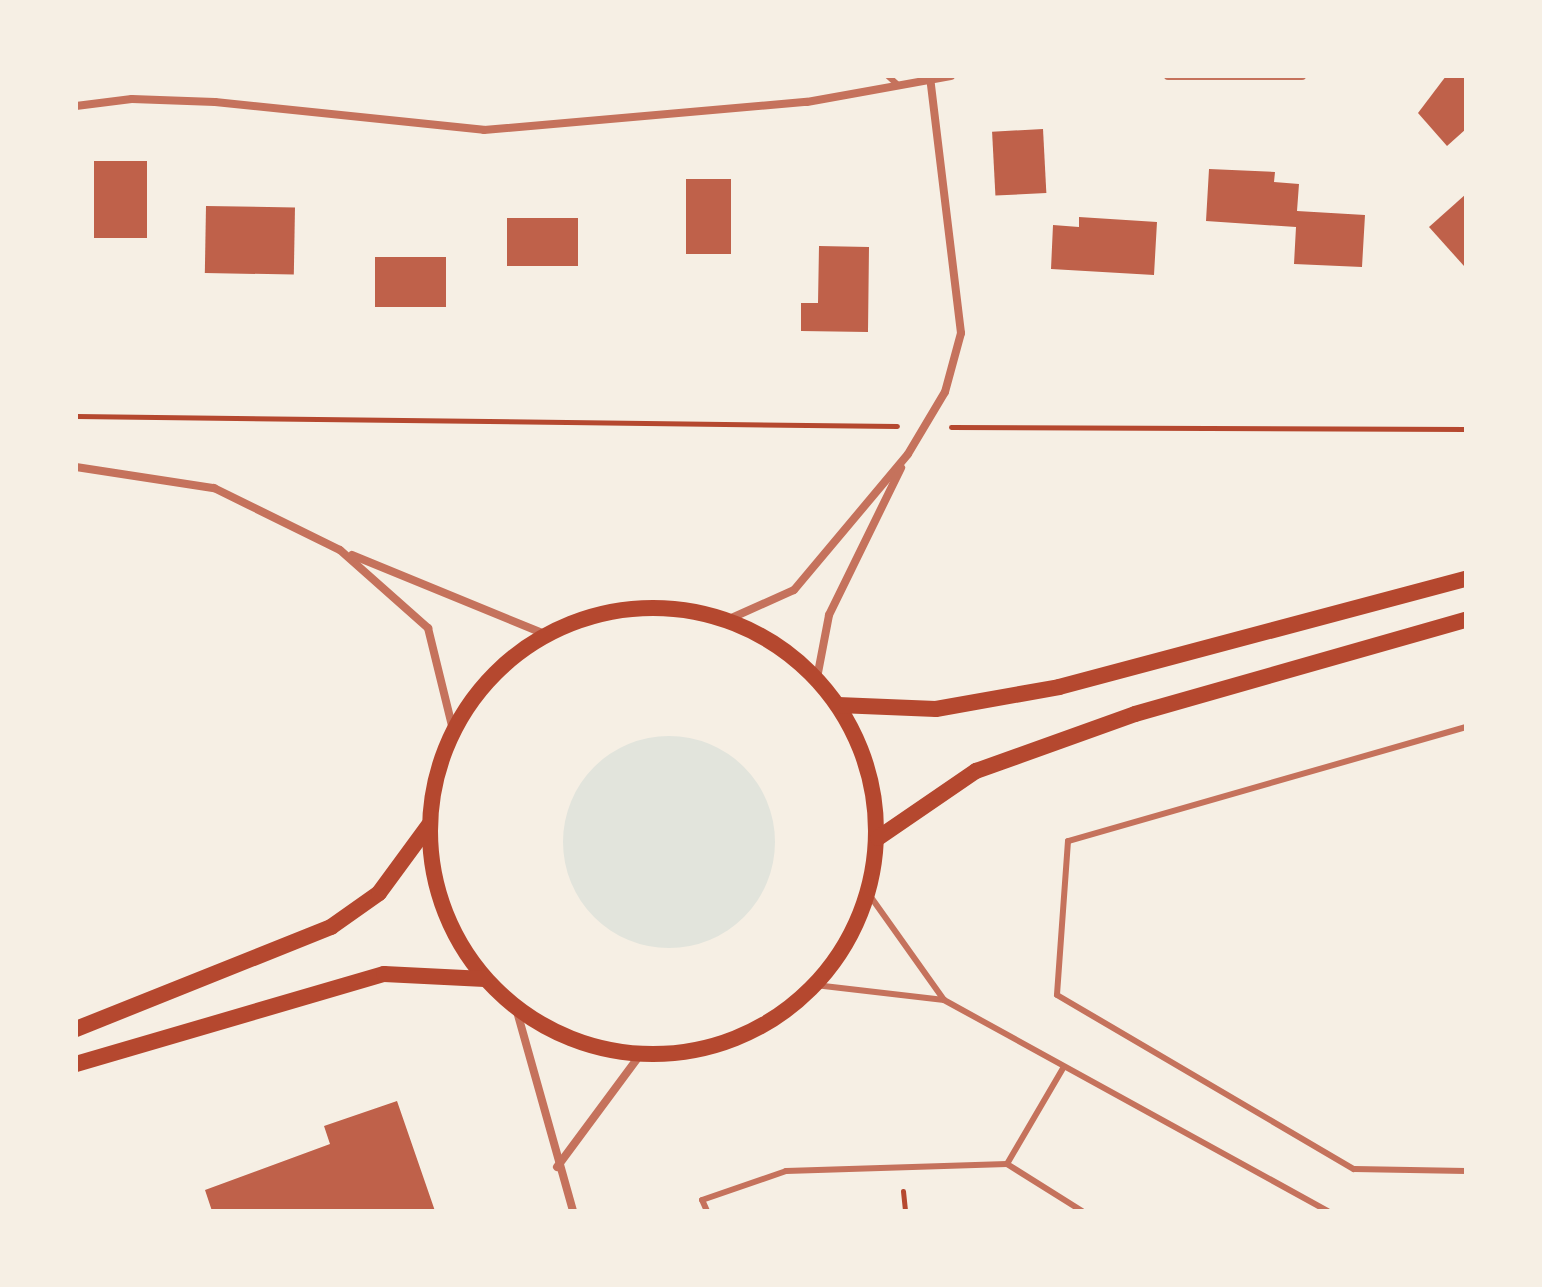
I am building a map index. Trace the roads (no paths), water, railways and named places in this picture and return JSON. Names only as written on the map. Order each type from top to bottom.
[{"type":"main road","points":[[838,705],[936,709],[1059,687],[1466,579]]},
{"type":"main road","points":[[76,1029],[331,927],[379,893],[429,825],[453,730],[482,687],[547,635],[645,607],[727,620],[790,653],[817,678],[838,705],[871,780],[878,838],[868,893],[856,926],[815,985],[787,1011],[717,1046],[640,1055],[554,1032],[516,1008],[485,979],[443,907],[429,825]]},
{"type":"main road","points":[[878,838],[976,771],[1135,714],[1466,620]]},
{"type":"main road","points":[[76,1064],[384,974],[485,979]]},
{"type":"street","points":[[76,106],[132,99],[215,102],[484,130],[807,102],[931,77],[951,76]]},
{"type":"street","points":[[1168,76],[1302,76]]},
{"type":"street","points":[[727,620],[794,590],[908,454],[945,392],[961,333],[931,77]]},
{"type":"street","points":[[817,678],[829,615],[908,454]]},
{"type":"street","points":[[76,467],[214,488],[340,550],[547,635]]},
{"type":"street","points":[[340,550],[428,628],[453,730]]},
{"type":"street","points":[[516,1008],[557,1167],[573,1211]]},
{"type":"street","points":[[557,1167],[640,1055]]},
{"type":"lane","points":[[888,76],[897,84]]},
{"type":"lane","points":[[1466,727],[1068,841],[1057,995],[1354,1169],[1466,1171]]},
{"type":"lane","points":[[868,893],[944,1000]]},
{"type":"lane","points":[[815,985],[944,1000],[1328,1211]]},
{"type":"lane","points":[[1007,1164],[1063,1068]]},
{"type":"lane","points":[[707,1211],[702,1200],[786,1171],[1007,1164],[1082,1211]]}]
